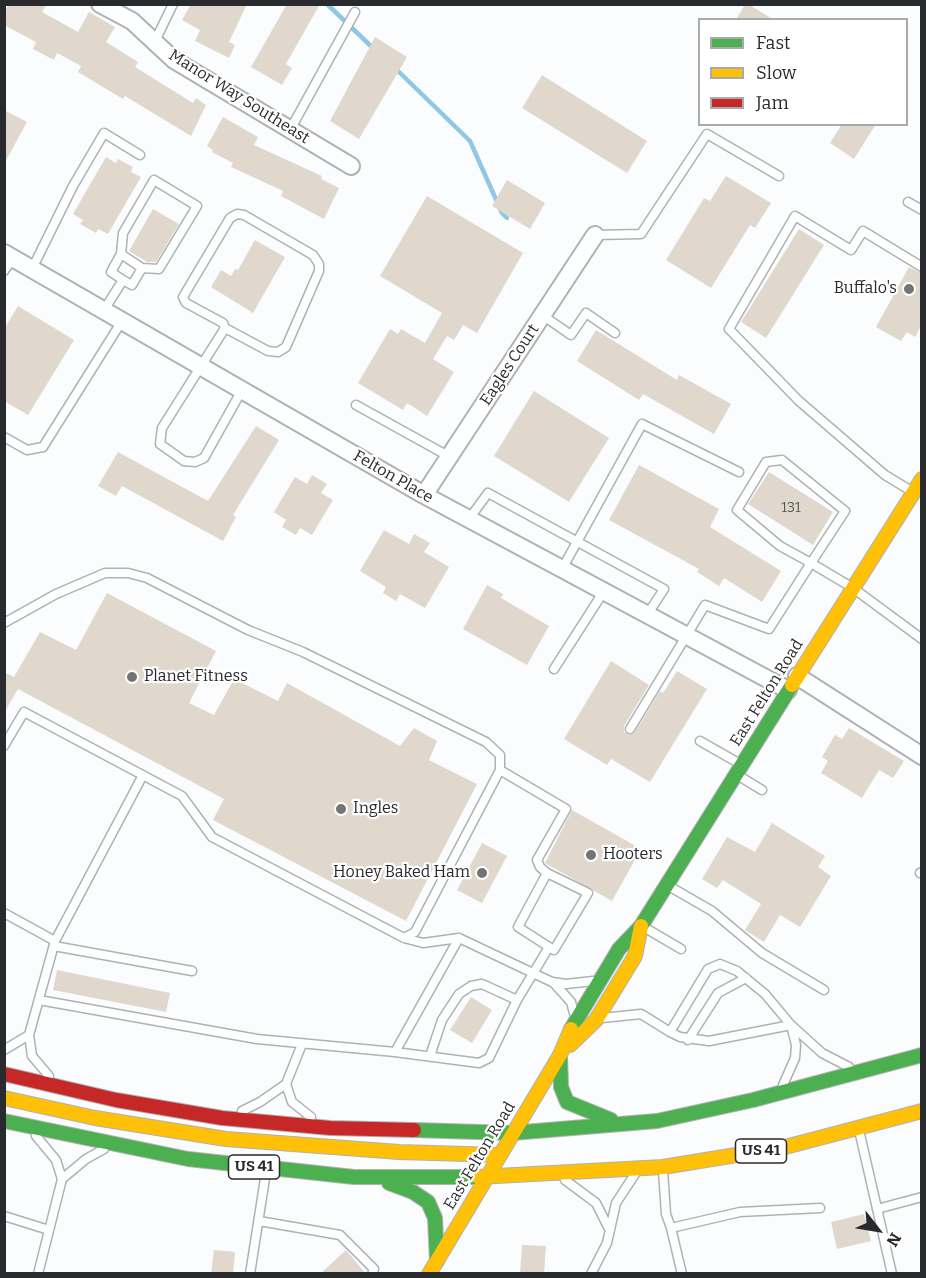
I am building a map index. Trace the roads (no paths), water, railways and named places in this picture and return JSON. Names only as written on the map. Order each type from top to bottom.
[{"type":"main road","name":"East Felton Road","points":[[429,1274],[560,1055],[574,1021],[599,980],[619,949],[641,926],[921,479]]},
{"type":"main road","name":"East Felton Road","points":[[560,1055],[596,1020],[635,956],[641,926]]},
{"type":"main road","points":[[560,1055],[561,1087],[567,1102],[584,1111],[624,1124]]},
{"type":"main road","points":[[4,1074],[61,1088],[222,1118],[330,1128],[512,1133],[657,1121],[777,1094],[921,1055]]},
{"type":"main road","points":[[4,1098],[95,1118],[226,1139],[399,1152],[500,1155]]},
{"type":"main road","name":"US 41","points":[[4,1121],[114,1146],[188,1159],[267,1169],[371,1177],[487,1177],[663,1167],[765,1150],[859,1129],[921,1111]]},
{"type":"main road","points":[[371,1177],[413,1192],[428,1202],[435,1218],[437,1261]]},
{"type":"street","name":"Manor Way Southeast","points":[[100,4],[132,21],[174,60],[351,166]]},
{"type":"street","name":"Eagles Court","points":[[424,495],[595,235]]},
{"type":"street","name":"Felton Place","points":[[7,261],[32,269],[424,495],[687,636],[793,683],[921,756]]},
{"type":"lane","points":[[154,41],[172,4]]},
{"type":"lane","points":[[290,130],[355,12]]},
{"type":"lane","points":[[32,269],[73,186],[104,133],[140,155]]},
{"type":"lane","points":[[595,235],[640,234],[706,134],[779,176]]},
{"type":"lane","points":[[121,254],[142,268],[159,269],[197,206],[154,180],[123,233],[121,254],[111,272],[132,285],[142,268]]},
{"type":"lane","points":[[908,202],[921,210]]},
{"type":"lane","points":[[237,214],[244,215],[313,255],[319,264],[319,271],[286,347],[278,352],[268,351],[225,328],[223,322],[186,303],[183,297],[230,218],[237,214]]},
{"type":"lane","points":[[913,492],[885,475],[798,400],[729,329],[795,216],[851,250],[862,231],[921,267]]},
{"type":"lane","points":[[104,310],[123,280]]},
{"type":"lane","points":[[543,315],[571,335],[586,313],[615,333]]},
{"type":"lane","points":[[4,437],[27,450],[43,447],[123,321]]},
{"type":"lane","points":[[225,328],[200,365],[159,436],[160,444],[168,452],[184,461],[195,462],[204,458],[242,390]]},
{"type":"lane","points":[[356,405],[450,457]]},
{"type":"lane","points":[[562,569],[642,424],[739,472]]},
{"type":"lane","points":[[630,729],[705,605],[769,629],[812,563],[845,511],[782,460],[766,462],[736,510],[780,546],[812,563],[852,588],[921,639]]},
{"type":"lane","points":[[469,519],[488,493],[664,589],[648,615]]},
{"type":"lane","points":[[4,623],[57,594],[105,573],[128,573],[147,578],[248,630],[303,652],[486,742],[500,755],[500,770],[415,932],[404,938]]},
{"type":"lane","points":[[554,669],[604,591]]},
{"type":"lane","points":[[4,746],[24,712],[182,796],[212,837],[404,938],[423,944],[459,938],[552,982],[571,1002],[574,1021]]},
{"type":"lane","points":[[700,741],[739,769],[762,790]]},
{"type":"lane","points":[[500,770],[566,809],[537,860],[540,867],[547,873],[588,893],[554,950],[518,927],[547,873]]},
{"type":"lane","points":[[61,1088],[32,1056],[29,1035],[55,944],[143,775]]},
{"type":"lane","points":[[667,885],[712,911],[762,953],[824,990]]},
{"type":"lane","points":[[4,913],[55,944],[192,971]]},
{"type":"lane","points":[[641,926],[681,949]]},
{"type":"lane","points":[[395,1052],[459,938]]},
{"type":"lane","points":[[39,1000],[256,1039],[395,1052],[479,1063],[489,1058],[517,1000],[549,947]]},
{"type":"lane","points":[[669,1032],[708,969],[720,964],[746,978],[765,994],[791,1025],[822,1053],[861,1072]]},
{"type":"lane","points":[[688,1040],[718,993],[746,978]]},
{"type":"lane","points":[[552,982],[566,984],[599,980]]},
{"type":"lane","points":[[430,1056],[442,1020],[459,994],[471,986],[482,984],[517,1000]]},
{"type":"lane","points":[[596,1020],[641,1014],[669,1032],[688,1040],[709,1041],[791,1025]]},
{"type":"lane","points":[[777,1094],[795,1059],[796,1045],[791,1025]]},
{"type":"lane","points":[[4,1050],[29,1035]]},
{"type":"lane","points":[[222,1118],[261,1102],[286,1084],[302,1044]]},
{"type":"lane","points":[[286,1084],[292,1102],[330,1128]]},
{"type":"lane","points":[[25,1126],[48,1149],[62,1179]]},
{"type":"lane","points":[[859,1129],[892,1274]]},
{"type":"lane","points":[[38,1274],[62,1179],[86,1159],[114,1146]]},
{"type":"lane","points":[[663,1167],[666,1214],[682,1274]]},
{"type":"lane","points":[[250,1274],[267,1169]]},
{"type":"lane","points":[[591,1274],[603,1253],[616,1203],[639,1169]]},
{"type":"lane","points":[[554,1174],[589,1196],[600,1210],[608,1230]]},
{"type":"lane","points":[[877,1209],[921,1197]]},
{"type":"lane","points":[[670,1228],[740,1212],[820,1208]]},
{"type":"lane","points":[[4,1216],[50,1230]]},
{"type":"lane","points":[[259,1221],[340,1235],[374,1269],[372,1274]]},
{"type":"waterway","points":[[327,4],[374,49]]},
{"type":"waterway","points":[[396,69],[470,141],[502,213],[507,218]]},
{"type":"place","name":"Buffalo's","points":[[909,289]]},
{"type":"place","name":"Planet Fitness","points":[[132,677]]},
{"type":"place","name":"Ingles","points":[[341,809]]},
{"type":"place","name":"Hooters","points":[[591,855]]},
{"type":"place","name":"Honey Baked Ham","points":[[482,873]]}]
